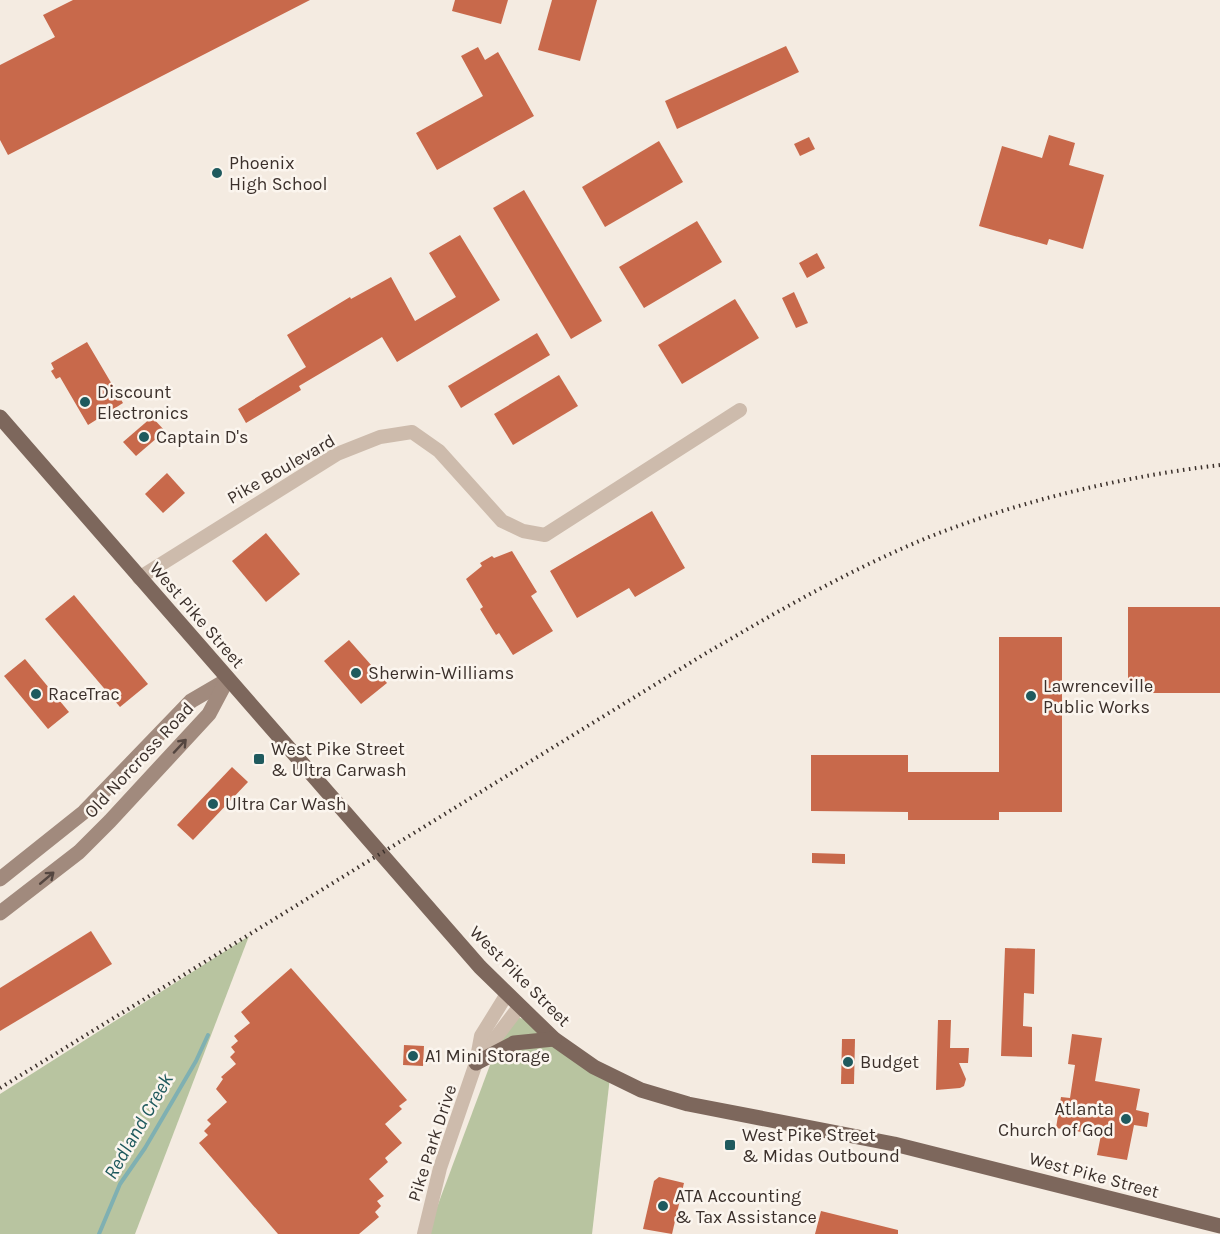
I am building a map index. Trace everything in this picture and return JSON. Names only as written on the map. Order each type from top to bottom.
[{"type":"main road","name":"West Pike Street","points":[[0,417],[227,680],[507,994],[573,1054],[616,1079],[669,1099],[894,1144],[1220,1226]]},
{"type":"main road","name":"Old Norcross Road","points":[[0,879],[84,812],[191,700],[227,680]]},
{"type":"main road","name":"Old Norcross Road","points":[[0,913],[79,852],[106,825],[209,714],[227,680]]},
{"type":"main road","points":[[476,1063],[514,1043],[554,1039]]},
{"type":"street","name":"Pike Boulevard","points":[[139,578],[327,460],[380,437],[412,432],[439,451],[502,521],[523,531],[545,535],[740,410]]},
{"type":"street","name":"Pike Park Drive","points":[[424,1234],[440,1168],[476,1063],[478,1044],[485,1028],[507,994]]},
{"type":"street","name":"Pike Park Drive","points":[[476,1063],[519,1007]]},
{"type":"green space","points":[[249,936],[135,1234],[0,1234],[0,1094]]},
{"type":"green space","points":[[509,1014],[529,1021],[610,1077],[592,1234],[427,1234]]},
{"type":"building","points":[[73,0],[310,0],[8,155],[0,140],[0,65],[55,37],[43,15]]},
{"type":"building","points":[[455,0],[508,0],[501,24],[452,11]]},
{"type":"building","points":[[552,0],[597,0],[580,61],[538,50]]},
{"type":"building","points":[[786,46],[799,72],[677,129],[665,101]]},
{"type":"building","points":[[478,47],[485,60],[498,52],[534,116],[437,170],[416,133],[483,96],[461,56]]},
{"type":"building","points":[[1049,135],[1075,143],[1069,165],[1104,175],[1083,249],[1049,239],[1047,245],[979,226],[1002,146],[1042,158]]},
{"type":"building","points":[[809,137],[815,149],[800,156],[794,144]]},
{"type":"building","points":[[659,141],[683,182],[605,227],[582,187]]},
{"type":"building","points":[[524,190],[602,321],[571,339],[493,208]]},
{"type":"building","points":[[697,221],[722,262],[644,308],[619,267]]},
{"type":"building","points":[[460,235],[500,300],[397,362],[382,337],[299,386],[301,390],[246,423],[238,409],[306,367],[287,335],[350,297],[351,299],[391,277],[415,321],[456,297],[429,253]]},
{"type":"building","points":[[817,253],[825,268],[807,278],[799,263]]},
{"type":"building","points":[[794,292],[808,323],[796,328],[782,298]]},
{"type":"building","points":[[735,299],[759,338],[682,384],[658,345]]},
{"type":"building","points":[[537,333],[550,355],[461,408],[448,386]]},
{"type":"building","points":[[87,342],[123,403],[88,425],[60,377],[56,379],[51,371],[54,369],[51,363]]},
{"type":"building","points":[[559,375],[578,406],[513,445],[494,414]]},
{"type":"building","name":"Captain D's","points":[[152,417],[165,431],[136,456],[123,442]]},
{"type":"building","points":[[167,473],[185,493],[163,513],[145,494]]},
{"type":"building","points":[[652,511],[685,568],[635,597],[629,588],[577,618],[550,571]]},
{"type":"building","points":[[266,533],[300,574],[266,602],[232,561]]},
{"type":"building","points":[[512,551],[537,592],[531,596],[553,631],[513,655],[499,633],[496,635],[480,609],[483,607],[466,579],[482,566],[480,563],[492,556],[494,558]]},
{"type":"building","name":"RaceTrac","points":[[74,595],[148,684],[120,707],[45,619]]},
{"type":"building","points":[[1128,607],[1220,607],[1220,693],[1128,693]]},
{"type":"building","name":"Lawrenceville Public Works","points":[[999,637],[1062,637],[1062,812],[999,812],[999,820],[908,820],[908,812],[811,811],[811,755],[908,755],[908,772],[999,772]]},
{"type":"building","name":"Sherwin-Williams","points":[[349,640],[387,683],[361,704],[324,661]]},
{"type":"building","name":"RaceTrac","points":[[25,659],[69,712],[48,729],[4,676]]},
{"type":"building","name":"Ultra Car Wash","points":[[232,767],[248,782],[193,840],[177,825]]},
{"type":"building","points":[[812,853],[845,854],[845,864],[812,863]]},
{"type":"building","points":[[91,931],[112,964],[0,1031],[0,988]]},
{"type":"building","points":[[1005,948],[1035,949],[1034,994],[1024,993],[1023,1026],[1032,1027],[1032,1057],[1001,1056]]},
{"type":"building","points":[[291,968],[407,1100],[399,1106],[402,1109],[385,1124],[402,1143],[385,1158],[388,1162],[369,1179],[384,1196],[377,1201],[381,1206],[375,1212],[379,1217],[359,1234],[278,1234],[199,1143],[208,1135],[204,1131],[211,1124],[207,1120],[227,1102],[216,1089],[223,1079],[221,1077],[236,1064],[230,1057],[235,1052],[231,1047],[238,1041],[234,1036],[250,1023],[241,1012]]},
{"type":"building","points":[[938,1020],[951,1020],[950,1048],[969,1048],[968,1063],[959,1063],[966,1079],[964,1086],[960,1088],[936,1090]]},
{"type":"building","points":[[1072,1034],[1102,1038],[1095,1081],[1140,1089],[1136,1110],[1149,1113],[1147,1127],[1134,1125],[1127,1160],[1097,1155],[1101,1135],[1056,1128],[1061,1097],[1070,1098],[1075,1065],[1068,1064]]},
{"type":"building","name":"Budget","points":[[842,1039],[855,1039],[854,1084],[841,1084]]},
{"type":"building","name":"A1 Mini Storage","points":[[404,1045],[424,1046],[423,1066],[403,1065]]},
{"type":"building","name":"ATA Accounting & Tax Assistance","points":[[659,1177],[684,1183],[672,1234],[643,1229],[654,1181]]},
{"type":"building","points":[[821,1211],[898,1230],[898,1234],[815,1234]]},
{"type":"waterway","name":"Redland Creek","points":[[99,1234],[120,1184],[145,1148],[196,1061],[208,1035]]},
{"type":"railway","points":[[0,1088],[703,655],[842,577],[929,537],[1036,501],[1109,483],[1220,465]]},
{"type":"place","name":"Phoenix High School","points":[[217,173]]},
{"type":"place","name":"Discount Electronics","points":[[85,402]]},
{"type":"place","name":"Captain D's","points":[[144,437]]},
{"type":"place","name":"Sherwin-Williams","points":[[356,673]]},
{"type":"place","name":"RaceTrac","points":[[36,694]]},
{"type":"place","name":"Lawrenceville Public Works","points":[[1031,696]]},
{"type":"place","name":"West Pike Street & Ultra Carwash","points":[[259,759]]},
{"type":"place","name":"Ultra Car Wash","points":[[213,804]]},
{"type":"place","name":"A1 Mini Storage","points":[[413,1056]]},
{"type":"place","name":"Budget","points":[[848,1062]]},
{"type":"place","name":"Atlanta Church of God","points":[[1126,1119]]},
{"type":"place","name":"West Pike Street & Midas Outbound","points":[[730,1145]]},
{"type":"place","name":"ATA Accounting & Tax Assistance","points":[[663,1206]]}]
